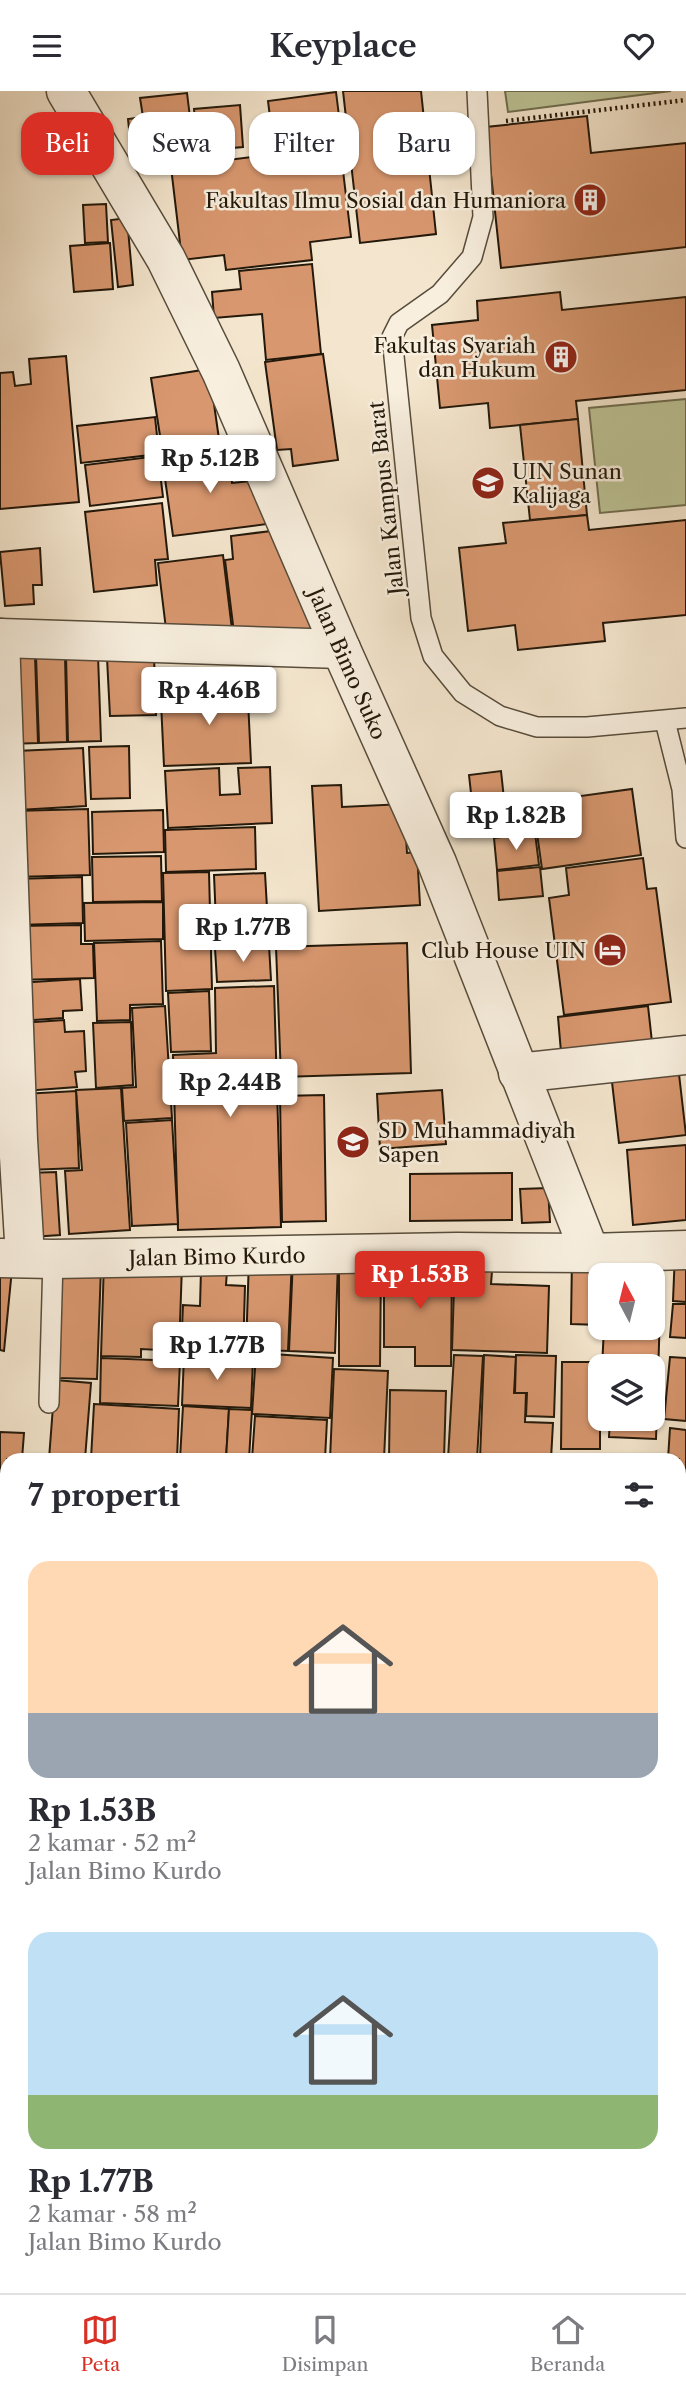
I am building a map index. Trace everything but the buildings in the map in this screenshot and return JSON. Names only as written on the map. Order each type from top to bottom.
[{"type":"street","name":"Jalan Bimo Suko","points":[[66,91],[166,259],[221,371],[437,863],[590,1253]]},
{"type":"street","points":[[26,1258],[18,1140],[0,638],[341,649]]},
{"type":"street","points":[[518,1073],[686,1055]]},
{"type":"street","name":"Jalan Bimo Kurdo","points":[[26,1258],[686,1250]]},
{"type":"lane","name":"Jalan Kampus Barat","points":[[477,91],[483,217],[472,257],[440,294],[399,323],[392,337],[421,618],[433,656],[463,693],[500,716],[537,727],[587,727],[686,718]]},
{"type":"lane","points":[[664,721],[682,789],[686,838]]},
{"type":"lane","points":[[26,1258],[49,1403]]},
{"type":"path","points":[[479,124],[686,100]]},
{"type":"green space","points":[[505,91],[671,91],[508,112]]},
{"type":"green space","points":[[686,399],[686,505],[600,513],[589,408]]},
{"type":"place","name":"Fakultas Ilmu Sosial dan Humaniora","points":[[590,200]]},
{"type":"place","name":"Fakultas Syariah dan Hukum","points":[[561,357]]},
{"type":"place","name":"UIN Sunan Kalijaga","points":[[488,483]]},
{"type":"place","name":"Club House UIN","points":[[610,950]]},
{"type":"place","name":"SD Muhammadiyah Sapen","points":[[353,1142]]}]
